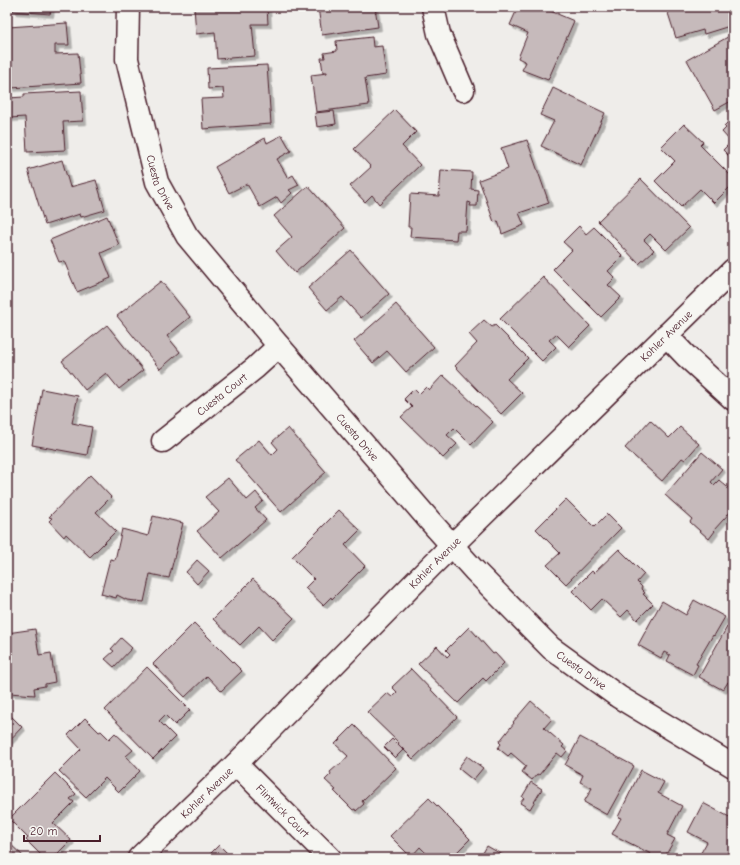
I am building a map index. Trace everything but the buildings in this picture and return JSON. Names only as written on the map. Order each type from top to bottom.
[{"type":"street","name":"Cuesta Drive","points":[[128,7],[128,60],[157,182],[187,236],[279,346],[452,545],[551,648],[619,697],[733,766]]},
{"type":"street","points":[[433,7],[439,34],[463,90]]},
{"type":"street","name":"Kohler Avenue","points":[[139,858],[236,764],[452,545],[733,270]]},
{"type":"street","points":[[666,335],[687,357],[733,399]]},
{"type":"street","name":"Cuesta Court","points":[[163,442],[255,368],[279,346]]},
{"type":"street","name":"Flintwick Court","points":[[236,764],[330,858]]}]
